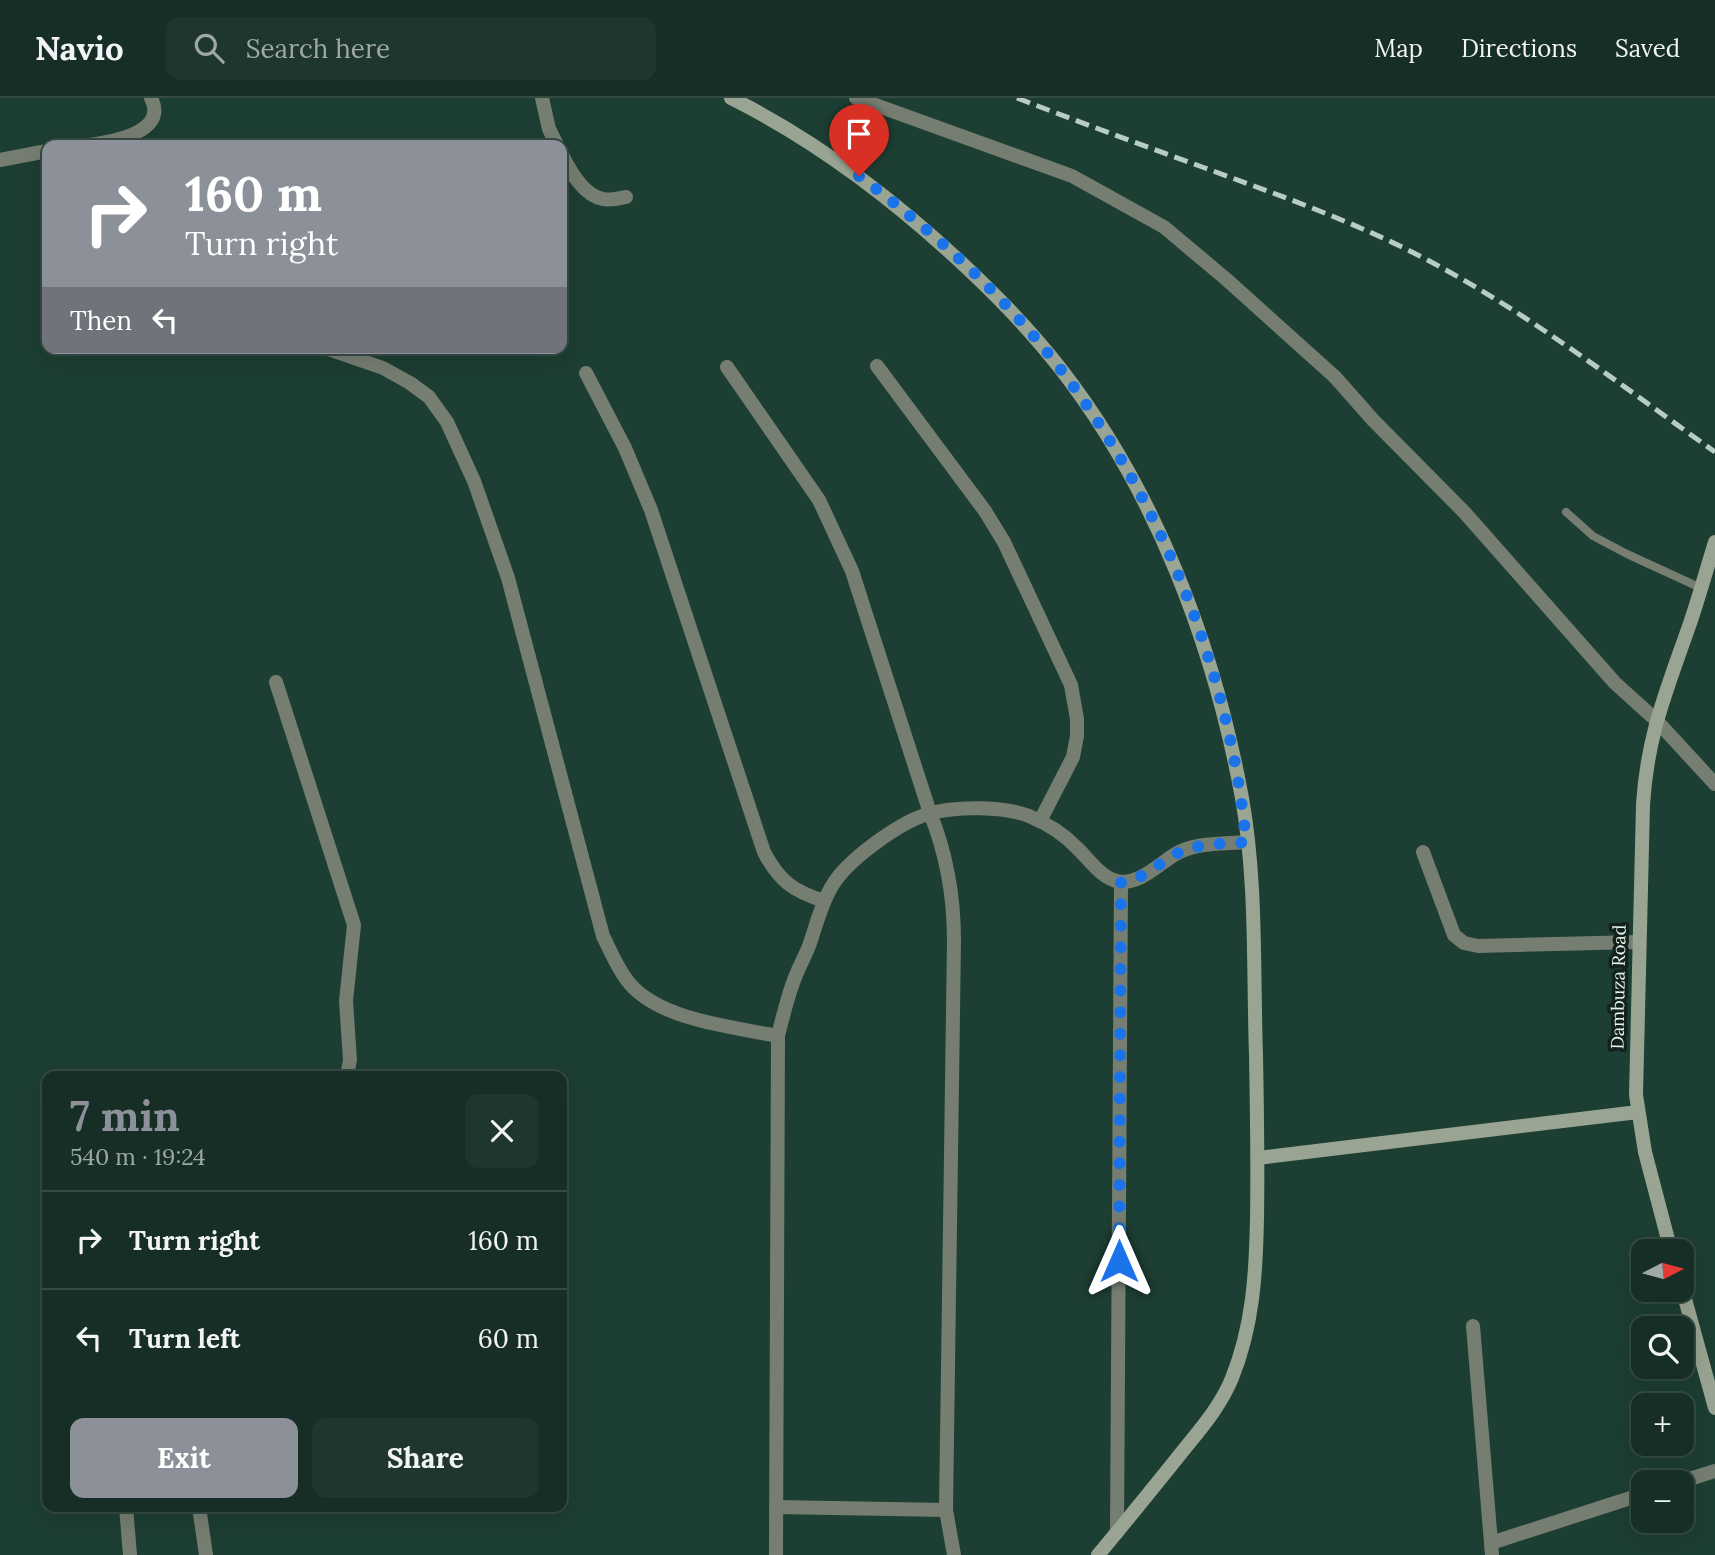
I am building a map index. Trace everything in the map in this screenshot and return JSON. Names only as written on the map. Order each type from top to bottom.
[{"type":"street","points":[[110,140],[128,136],[151,121],[154,112],[151,98]]},
{"type":"street","points":[[542,98],[555,140]]},
{"type":"street","points":[[731,98],[773,119],[838,159],[939,240],[1027,329],[1087,405],[1122,460],[1150,514],[1202,640],[1226,727],[1242,802],[1251,893],[1258,1158],[1256,1275],[1252,1308],[1234,1372],[1201,1431],[1098,1555]]},
{"type":"street","points":[[856,98],[1072,176],[1164,227],[1335,377],[1465,513],[1615,683],[1656,720],[1715,784]]},
{"type":"street","points":[[0,160],[42,152]]},
{"type":"street","points":[[567,163],[579,182],[593,195],[604,200],[626,197]]},
{"type":"street","points":[[342,354],[383,368],[429,397],[447,422],[474,481],[508,578],[603,936],[628,982],[640,994],[680,1015],[778,1036]]},
{"type":"street","points":[[877,366],[985,511],[1004,542],[1071,685],[1077,719],[1073,758],[1040,821]]},
{"type":"street","points":[[727,367],[819,500],[839,538],[943,849],[950,880],[954,923],[946,1510],[954,1555]]},
{"type":"street","points":[[586,373],[625,448],[651,510],[764,852],[778,875],[789,886],[824,901]]},
{"type":"street","name":"Dambuza Road","points":[[1668,1239],[1645,1152],[1636,1080],[1644,782],[1656,720],[1715,542]]},
{"type":"street","points":[[275,682],[354,925],[346,1001],[350,1060],[348,1071]]},
{"type":"street","points":[[776,1555],[778,1036],[796,975],[832,884],[865,851],[907,824],[930,813],[954,810],[1012,811],[1040,821],[1076,846],[1105,876],[1121,882],[1140,878],[1173,856],[1195,846],[1246,842]]},
{"type":"street","points":[[1423,852],[1449,923],[1454,934],[1464,943],[1478,946],[1638,942]]},
{"type":"street","points":[[1117,1532],[1121,882]]},
{"type":"street","points":[[1258,1158],[1638,1112]]},
{"type":"street","points":[[1686,1302],[1715,1408]]},
{"type":"street","points":[[1473,1326],[1492,1549],[1631,1498]]},
{"type":"street","points":[[1694,1478],[1715,1471]]},
{"type":"street","points":[[776,1507],[946,1510]]},
{"type":"street","points":[[126,1512],[130,1555]]},
{"type":"street","points":[[200,1512],[206,1555]]},
{"type":"lane","points":[[1566,512],[1593,536],[1701,588]]},
{"type":"railway","points":[[1017,98],[1307,206],[1406,249],[1526,319],[1715,452]]},
{"type":"route","points":[[859,176],[939,240],[989,289],[1044,349],[1087,405],[1122,460],[1158,532],[1202,640],[1224,715],[1242,802],[1246,842],[1195,846],[1173,856],[1140,878],[1121,882],[1119,1261]]}]
